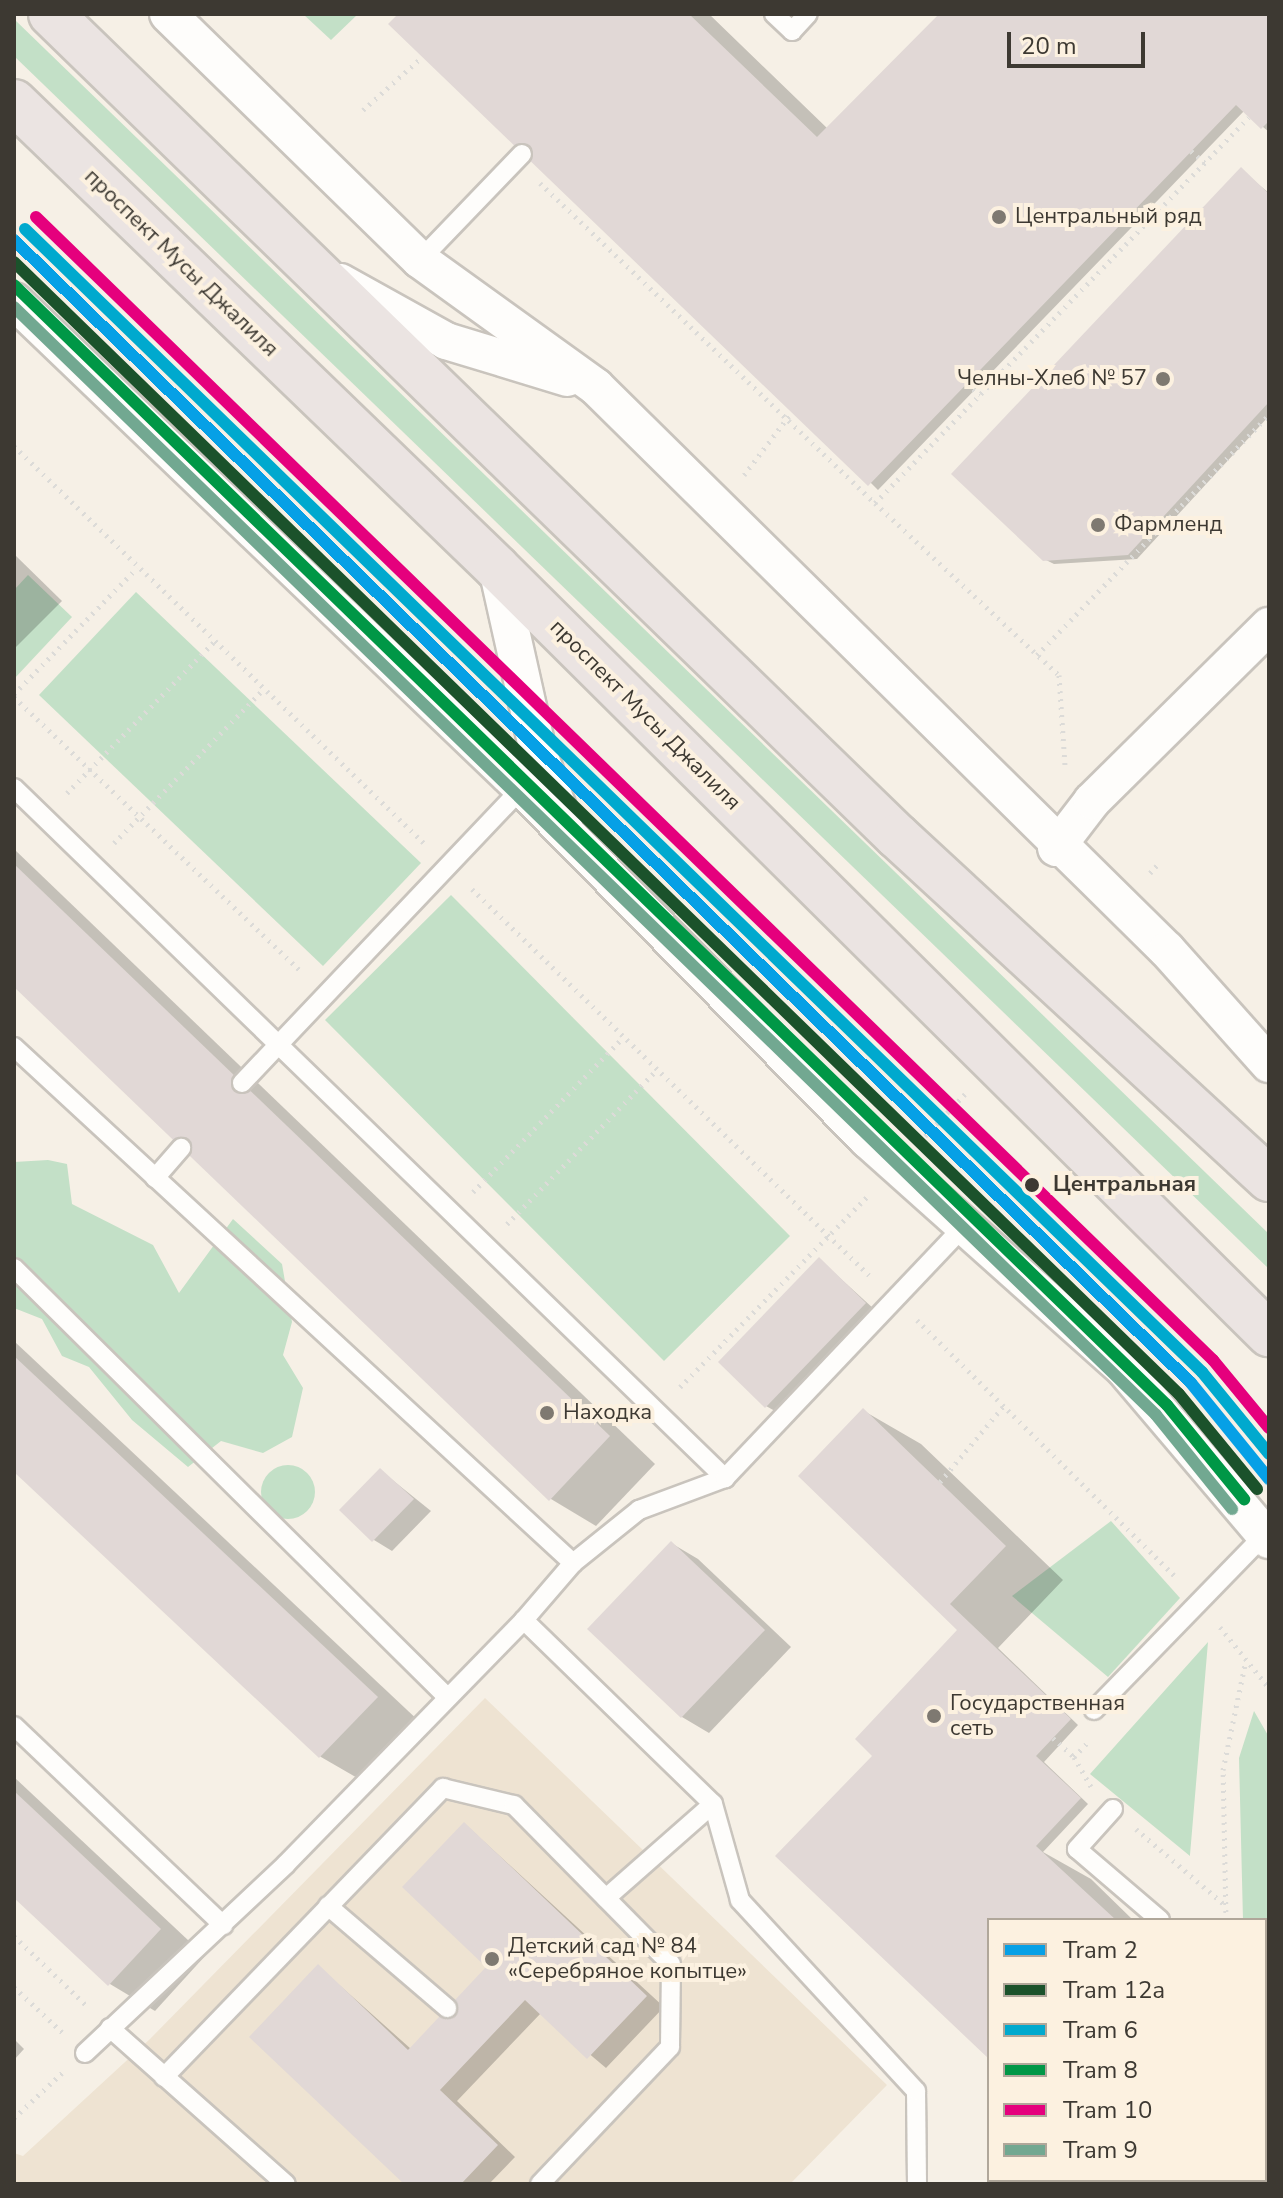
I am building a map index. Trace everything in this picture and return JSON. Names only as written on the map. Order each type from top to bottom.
[{"type":"main road","points":[[51,14],[897,836],[1269,1179]]},
{"type":"main road","name":"проспект Мусы Джалиля","points":[[14,102],[497,568],[1269,1334]]},
{"type":"street","points":[[168,14],[420,260],[596,387],[1056,848],[1167,950],[1269,1064]]},
{"type":"street","points":[[315,268],[446,341],[596,387]]},
{"type":"street","points":[[14,301],[522,788],[963,1227],[1125,1370],[1267,1537]]},
{"type":"street","points":[[497,568],[538,751],[568,837]]},
{"type":"street","points":[[1056,848],[1092,801],[1269,626]]},
{"type":"lane","points":[[774,14],[792,31],[808,14]]},
{"type":"lane","points":[[420,260],[522,154]]},
{"type":"lane","points":[[14,788],[281,1043],[485,1247],[725,1478]]},
{"type":"lane","points":[[242,1083],[522,788]]},
{"type":"lane","points":[[14,1047],[573,1563]]},
{"type":"lane","points":[[155,1178],[181,1148]]},
{"type":"lane","points":[[85,2053],[223,1925],[445,1695],[524,1620],[573,1563],[639,1510],[725,1478],[963,1227]]},
{"type":"lane","points":[[14,1268],[445,1695]]},
{"type":"lane","points":[[1094,1710],[1267,1537]]},
{"type":"lane","points":[[524,1620],[713,1804],[740,1900],[916,2091],[917,2184]]},
{"type":"lane","points":[[14,1726],[223,1925]]},
{"type":"lane","points":[[164,2077],[443,1788],[514,1805],[671,1964],[670,2047],[540,2184]]},
{"type":"lane","points":[[606,1898],[713,1804]]},
{"type":"lane","points":[[1113,1809],[1077,1849],[1158,1918]]},
{"type":"lane","points":[[328,1906],[447,2008]]},
{"type":"lane","points":[[110,2028],[286,2184]]},
{"type":"path","points":[[363,110],[422,57]]},
{"type":"path","points":[[875,503],[1249,117]]},
{"type":"path","points":[[1191,151],[1205,163]]},
{"type":"path","points":[[541,184],[785,423],[1059,675],[1065,766]]},
{"type":"path","points":[[966,385],[980,394]]},
{"type":"path","points":[[739,479],[791,413]]},
{"type":"path","points":[[1037,655],[1269,415]]},
{"type":"path","points":[[137,568],[14,695],[138,818],[327,996]]},
{"type":"path","points":[[44,817],[214,642]]},
{"type":"path","points":[[92,865],[264,689]]},
{"type":"path","points":[[452,1214],[623,1038]]},
{"type":"path","points":[[485,1247],[657,1070]]},
{"type":"path","points":[[915,1147],[974,1085]]},
{"type":"path","points":[[656,1412],[878,1186]]},
{"type":"path","points":[[895,1299],[1006,1403],[1199,1602],[1269,1688]]},
{"type":"path","points":[[940,1482],[1006,1403]]},
{"type":"path","points":[[1226,1918],[1223,1770],[1246,1659]]},
{"type":"path","points":[[1113,1809],[1226,1907]]},
{"type":"path","points":[[14,1936],[110,2028]]},
{"type":"path","points":[[14,1987],[85,2053],[14,2118]]},
{"type":"shaded area","name":"Детский сад № 84 «Серебряное копытце»","points":[[485,1698],[887,2085],[790,2184],[14,2184],[14,2153],[23,2156],[150,2039]]},
{"type":"green space","points":[[303,14],[358,14],[331,40]]},
{"type":"green space","points":[[14,19],[1269,1234],[1269,1269],[14,56]]},
{"type":"green space","points":[[28,575],[72,617],[14,679],[14,590]]},
{"type":"green space","points":[[136,592],[421,863],[323,966],[39,695]]},
{"type":"green space","points":[[451,895],[790,1236],[664,1361],[325,1020]]},
{"type":"green space","points":[[48,1160],[67,1164],[72,1204],[153,1245],[179,1293],[233,1219],[282,1264],[292,1322],[283,1355],[303,1388],[292,1437],[263,1453],[221,1441],[188,1467],[132,1420],[89,1367],[62,1356],[42,1319],[14,1308],[14,1162]]},
{"type":"green space","points":[[288,1465],[307,1473],[315,1492],[307,1511],[288,1519],[269,1511],[261,1492],[269,1473]]},
{"type":"green space","points":[[1111,1521],[1180,1598],[1108,1677],[1012,1596]]},
{"type":"green space","points":[[1208,1642],[1190,1855],[1190,1856],[1090,1774]]},
{"type":"green space","points":[[1254,1711],[1269,1737],[1269,1949],[1267,1918],[1243,1918],[1239,1758]]},
{"type":"building","name":"Центральный ряд","points":[[398,14],[689,14],[817,137],[939,14],[1269,14],[1269,121],[1261,129],[1236,105],[868,486],[388,24]]},
{"type":"building","points":[[1241,167],[1269,194],[1269,402],[1128,555],[1043,561],[951,474]]},
{"type":"building","points":[[14,864],[610,1436],[549,1501],[14,987]]},
{"type":"building","points":[[819,1257],[866,1303],[765,1408],[718,1362]]},
{"type":"building","points":[[14,1356],[378,1697],[319,1758],[14,1472]]},
{"type":"building","points":[[863,1408],[1006,1546],[950,1604],[1071,1719],[1036,1756],[1081,1798],[1036,1846],[1114,1918],[987,1918],[987,2057],[775,1856],[872,1756],[855,1739],[957,1630],[798,1476]]},
{"type":"building","points":[[380,1468],[414,1499],[372,1542],[339,1510]]},
{"type":"building","points":[[671,1541],[765,1630],[681,1718],[587,1629]]},
{"type":"building","points":[[14,1791],[161,1929],[108,1986],[14,1898]]},
{"type":"building","points":[[464,1822],[647,1996],[587,2059],[525,2000],[440,2090],[498,2145],[461,2184],[404,2184],[249,2037],[318,1964],[408,2050],[486,1967],[402,1887]]},
{"type":"building","points":[[1019,2182],[1222,2182],[1222,2184]]},
{"type":"tram line","name":"10","points":[[36,217],[1213,1360],[1269,1428]]},
{"type":"tram line","name":"6","points":[[25,229],[1202,1372],[1269,1454]]},
{"type":"tram line","name":"2","points":[[14,240],[1191,1383],[1269,1479]]},
{"type":"tram line","name":"12а","points":[[14,262],[1179,1394],[1257,1489]]},
{"type":"tram line","name":"8","points":[[14,285],[1167,1405],[1244,1499]]},
{"type":"tram line","name":"9","points":[[14,307],[1156,1415],[1232,1509]]},
{"type":"place","name":"Центральный ряд","points":[[999,217]]},
{"type":"place","name":"Челны-Хлеб № 57","points":[[1163,379]]},
{"type":"place","name":"Фармленд","points":[[1098,525]]},
{"type":"place","name":"Центральная","points":[[1032,1185]]},
{"type":"place","name":"Находка","points":[[547,1413]]},
{"type":"place","name":"Государственная сеть","points":[[934,1716]]},
{"type":"place","name":"Детский сад № 84 «Серебряное копытце»","points":[[492,1959]]}]
